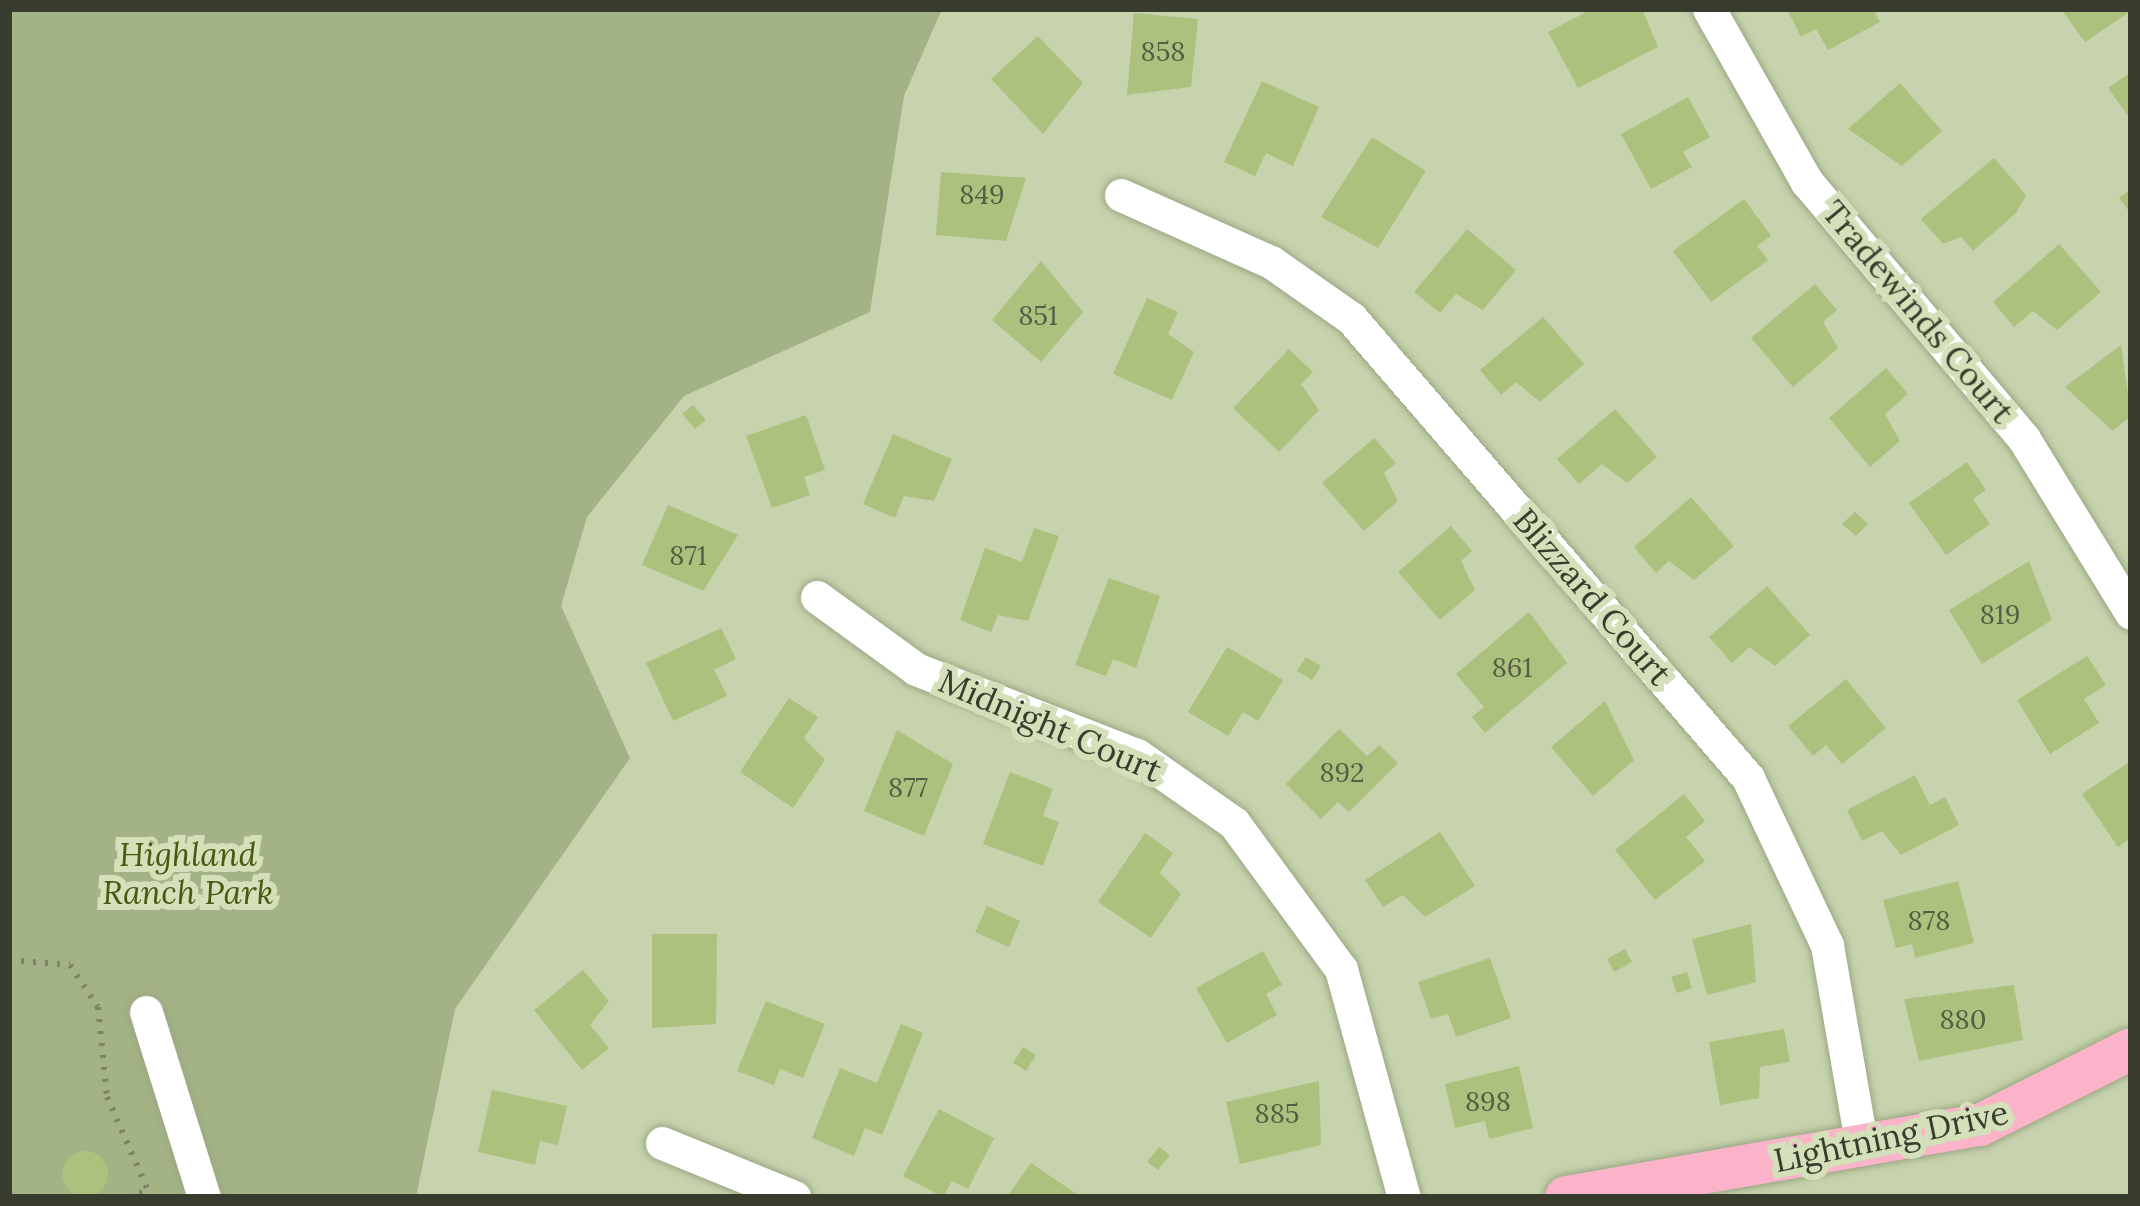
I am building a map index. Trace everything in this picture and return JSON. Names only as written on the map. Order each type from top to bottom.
[{"type":"main road","name":"Lightning Drive","points":[[1566,1197],[1862,1147],[2038,1104],[2131,1049]]},
{"type":"street","name":"Tradewinds Court","points":[[1709,9],[1807,182],[2024,439],[2131,613]]},
{"type":"street","name":"Blizzard Court","points":[[1121,195],[1271,262],[1351,319],[1748,778],[1827,945],[1862,1147]]},
{"type":"street","name":"Midnight Court","points":[[817,597],[916,669],[1137,755],[1275,866],[1363,1026],[1404,1197]]},
{"type":"street","points":[[146,1012],[204,1197]]},
{"type":"street","points":[[662,1142],[794,1197]]},
{"type":"path","points":[[9,961],[70,965],[98,1007],[107,1097],[150,1194],[128,1197]]},
{"type":"green space","name":"Highland Ranch Park","points":[[9,9],[942,9],[904,96],[870,312],[684,396],[587,517],[561,606],[630,758],[455,1009],[416,1197],[9,1197]]},
{"type":"building","points":[[1592,9],[1642,9],[1658,47],[1578,88],[1548,32]]},
{"type":"building","points":[[1787,9],[1873,9],[1880,22],[1828,50],[1816,29],[1801,37]]},
{"type":"building","points":[[2061,9],[2125,9],[2128,13],[2085,42]]},
{"type":"building","points":[[1134,13],[1198,19],[1191,87],[1127,95]]},
{"type":"building","points":[[1038,36],[1083,83],[1043,134],[991,79]]},
{"type":"building","points":[[2131,72],[2131,120],[2108,88]]},
{"type":"building","points":[[1262,81],[1319,107],[1293,166],[1266,153],[1255,176],[1224,162]]},
{"type":"building","points":[[1900,83],[1942,131],[1902,166],[1848,129]]},
{"type":"building","points":[[1688,97],[1710,137],[1683,152],[1692,167],[1651,189],[1621,134]]},
{"type":"building","points":[[1372,137],[1426,171],[1378,248],[1321,217]]},
{"type":"building","points":[[1994,158],[2026,195],[2016,213],[1973,251],[1961,237],[1943,244],[1921,219]]},
{"type":"building","points":[[941,172],[1026,178],[1006,241],[936,235]]},
{"type":"building","points":[[2131,189],[2131,208],[2128,210],[2119,198]]},
{"type":"building","points":[[1744,199],[1771,236],[1757,246],[1768,260],[1711,302],[1673,251]]},
{"type":"building","points":[[1467,229],[1516,270],[1483,310],[1456,294],[1440,313],[1414,292]]},
{"type":"building","points":[[2059,244],[2101,292],[2057,330],[2033,311],[2014,327],[1993,302]]},
{"type":"building","points":[[1041,261],[1083,312],[1041,362],[992,320]]},
{"type":"building","points":[[1815,284],[1837,310],[1823,322],[1838,348],[1793,387],[1751,338]]},
{"type":"building","points":[[1147,298],[1178,312],[1168,334],[1194,352],[1172,400],[1113,374]]},
{"type":"building","points":[[1543,317],[1584,364],[1540,402],[1516,382],[1501,395],[1480,370]]},
{"type":"building","points":[[2121,345],[2131,416],[2113,431],[2065,387]]},
{"type":"building","points":[[1289,349],[1313,372],[1301,384],[1319,410],[1279,452],[1233,408]]},
{"type":"building","points":[[1886,368],[1908,394],[1885,414],[1900,441],[1870,467],[1829,418]]},
{"type":"building","points":[[693,405],[706,420],[695,429],[682,414]]},
{"type":"building","points":[[1615,409],[1657,457],[1627,483],[1602,464],[1579,484],[1557,459]]},
{"type":"building","points":[[806,415],[825,470],[804,477],[810,495],[772,508],[746,436]]},
{"type":"building","points":[[893,434],[952,459],[934,501],[904,496],[895,518],[863,504]]},
{"type":"building","points":[[1374,438],[1396,463],[1384,473],[1398,501],[1364,531],[1322,483]]},
{"type":"building","points":[[1967,462],[1986,490],[1973,499],[1990,524],[1946,555],[1909,503]]},
{"type":"building","points":[[1691,497],[1734,546],[1694,580],[1669,561],[1656,573],[1634,547]]},
{"type":"building","points":[[668,505],[738,535],[703,591],[642,565]]},
{"type":"building","points":[[1855,512],[1868,524],[1856,536],[1842,524]]},
{"type":"building","points":[[1451,526],[1472,551],[1461,561],[1475,590],[1440,620],[1398,572]]},
{"type":"building","points":[[1034,528],[1059,536],[1028,621],[998,615],[991,632],[960,620],[985,548],[1022,562]]},
{"type":"building","points":[[2029,561],[2052,620],[1982,664],[1949,610]]},
{"type":"building","points":[[1109,578],[1160,596],[1136,668],[1113,659],[1106,676],[1075,665]]},
{"type":"building","points":[[1767,586],[1810,635],[1775,666],[1749,647],[1732,663],[1709,637]]},
{"type":"building","points":[[1529,612],[1567,663],[1485,733],[1472,717],[1484,707],[1456,674]]},
{"type":"building","points":[[721,628],[736,659],[714,670],[727,696],[673,721],[646,663]]},
{"type":"building","points":[[1227,647],[1283,680],[1258,721],[1243,712],[1228,736],[1188,712]]},
{"type":"building","points":[[2087,656],[2106,685],[2084,699],[2099,723],[2050,754],[2017,700]]},
{"type":"building","points":[[1306,657],[1321,666],[1312,680],[1297,671]]},
{"type":"building","points":[[1846,679],[1886,728],[1842,764],[1826,745],[1813,756],[1788,726]]},
{"type":"building","points":[[789,698],[818,717],[804,738],[825,760],[793,808],[740,772]]},
{"type":"building","points":[[1605,701],[1634,760],[1593,796],[1551,747]]},
{"type":"building","points":[[1339,729],[1367,756],[1379,745],[1398,763],[1349,812],[1338,802],[1321,819],[1286,784]]},
{"type":"building","points":[[897,730],[953,764],[924,836],[864,811]]},
{"type":"building","points":[[2131,761],[2131,838],[2118,847],[2082,794]]},
{"type":"building","points":[[1010,772],[1053,789],[1043,816],[1059,822],[1043,866],[983,844]]},
{"type":"building","points":[[1915,775],[1930,805],[1945,797],[1959,825],[1901,855],[1882,831],[1862,841],[1847,810]]},
{"type":"building","points":[[1684,794],[1705,821],[1686,837],[1705,861],[1655,900],[1615,850]]},
{"type":"building","points":[[1440,832],[1475,886],[1425,917],[1403,895],[1383,907],[1365,880]]},
{"type":"building","points":[[1145,833],[1173,853],[1160,873],[1181,894],[1151,938],[1098,902]]},
{"type":"building","points":[[1958,881],[1974,943],[1915,958],[1912,944],[1896,948],[1883,900]]},
{"type":"building","points":[[987,906],[1020,921],[1009,947],[975,932]]},
{"type":"building","points":[[1751,924],[1756,982],[1707,995],[1692,939]]},
{"type":"building","points":[[652,934],[717,934],[716,1024],[652,1028]]},
{"type":"building","points":[[1625,949],[1632,962],[1614,972],[1607,959]]},
{"type":"building","points":[[1263,951],[1282,985],[1266,994],[1277,1015],[1227,1043],[1196,988]]},
{"type":"building","points":[[1490,958],[1511,1018],[1456,1037],[1448,1014],[1431,1019],[1418,982]]},
{"type":"building","points":[[583,970],[609,1001],[590,1025],[609,1048],[582,1070],[534,1010]]},
{"type":"building","points":[[1687,972],[1692,988],[1677,993],[1671,977]]},
{"type":"building","points":[[2014,985],[2023,1040],[1919,1061],[1904,999]]},
{"type":"building","points":[[766,1001],[825,1024],[803,1078],[780,1069],[774,1085],[737,1071]]},
{"type":"building","points":[[901,1024],[923,1033],[882,1135],[865,1128],[854,1156],[812,1138],[840,1068],[877,1083]]},
{"type":"building","points":[[1784,1029],[1790,1062],[1760,1067],[1759,1098],[1720,1105],[1709,1042]]},
{"type":"building","points":[[1023,1047],[1036,1055],[1026,1071],[1013,1063]]},
{"type":"building","points":[[1519,1066],[1533,1128],[1489,1139],[1485,1121],[1455,1128],[1445,1084]]},
{"type":"building","points":[[1319,1081],[1321,1145],[1240,1164],[1226,1102]]},
{"type":"building","points":[[492,1090],[567,1106],[558,1145],[540,1141],[535,1165],[478,1152]]},
{"type":"building","points":[[939,1109],[994,1138],[968,1189],[952,1181],[943,1197],[903,1176]]},
{"type":"building","points":[[1159,1147],[1170,1155],[1158,1170],[1147,1162]]},
{"type":"building","points":[[85,1151],[101,1158],[108,1174],[101,1190],[85,1197],[69,1190],[62,1174],[69,1158]]},
{"type":"building","points":[[1031,1163],[1081,1197],[1007,1197]]}]
